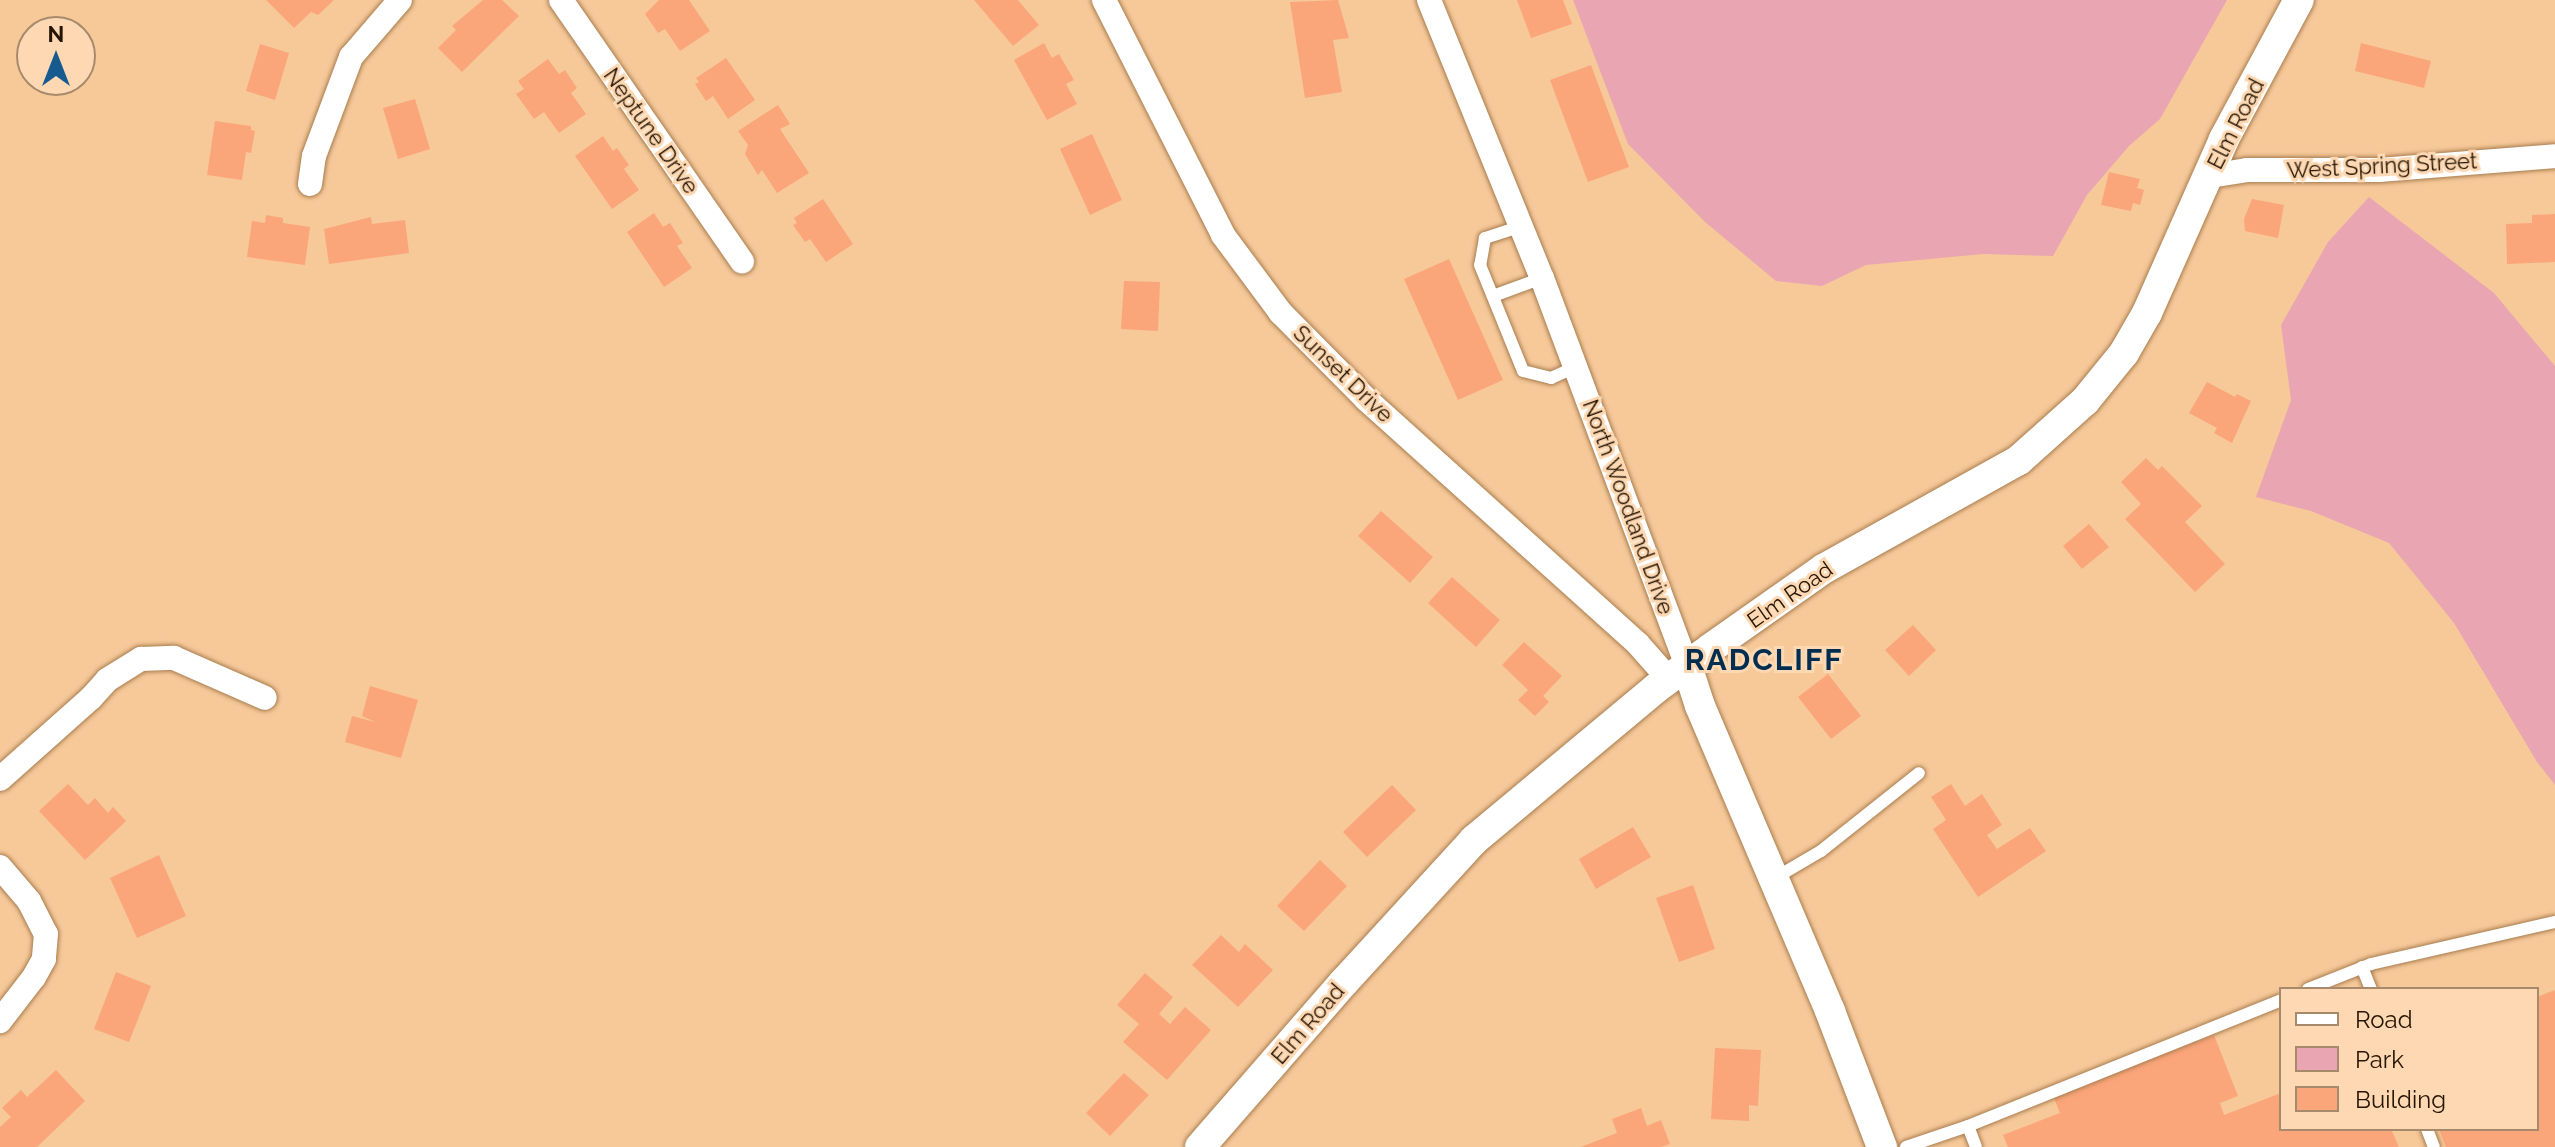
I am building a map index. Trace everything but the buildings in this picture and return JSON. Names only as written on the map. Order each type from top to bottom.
[{"type":"street","points":[[310,184],[314,156],[351,57],[379,20],[400,0]]},
{"type":"street","name":"Neptune Drive","points":[[561,0],[742,261]]},
{"type":"street","name":"Sunset Drive","points":[[1104,0],[1223,235],[1281,313],[1366,399],[1638,644],[1678,673]]},
{"type":"street","name":"North Woodland Drive","points":[[1429,0],[1576,367],[1678,673],[1700,706],[1775,878],[1882,1147]]},
{"type":"street","name":"Elm Road","points":[[1200,1147],[1344,982],[1474,840],[1678,673],[1825,568],[2019,460],[2053,433],[2124,353],[2176,253],[2224,139],[2299,0]]},
{"type":"street","name":"West Spring Street","points":[[2210,176],[2247,170],[2379,170],[2555,156]]},
{"type":"street","points":[[0,779],[107,680],[141,659],[158,656],[182,660],[265,698]]},
{"type":"street","points":[[0,867],[29,901],[46,934],[44,959],[0,1021]]},
{"type":"lane","points":[[1519,227],[1485,238],[1480,265],[1523,371],[1551,378],[1576,367]]},
{"type":"lane","points":[[1493,296],[1542,278]]},
{"type":"lane","points":[[1775,878],[1821,851],[1919,773]]},
{"type":"lane","points":[[2313,987],[2362,967],[2555,922]]},
{"type":"lane","points":[[2362,967],[2370,987]]},
{"type":"lane","points":[[1906,1147],[1968,1126],[2279,1001]]},
{"type":"lane","points":[[1968,1126],[1976,1147]]},
{"type":"green space","points":[[1573,0],[2227,0],[2160,119],[2129,146],[2087,195],[2053,256],[1983,254],[1866,265],[1822,286],[1776,281],[1705,222],[1628,144]]},
{"type":"green space","points":[[2369,197],[2494,293],[2555,366],[2555,785],[2537,762],[2454,623],[2389,543],[2311,511],[2256,497],[2291,400],[2281,325],[2328,242]]},
{"type":"district","name":"RADCLIFF","points":[[1764,660]]}]
